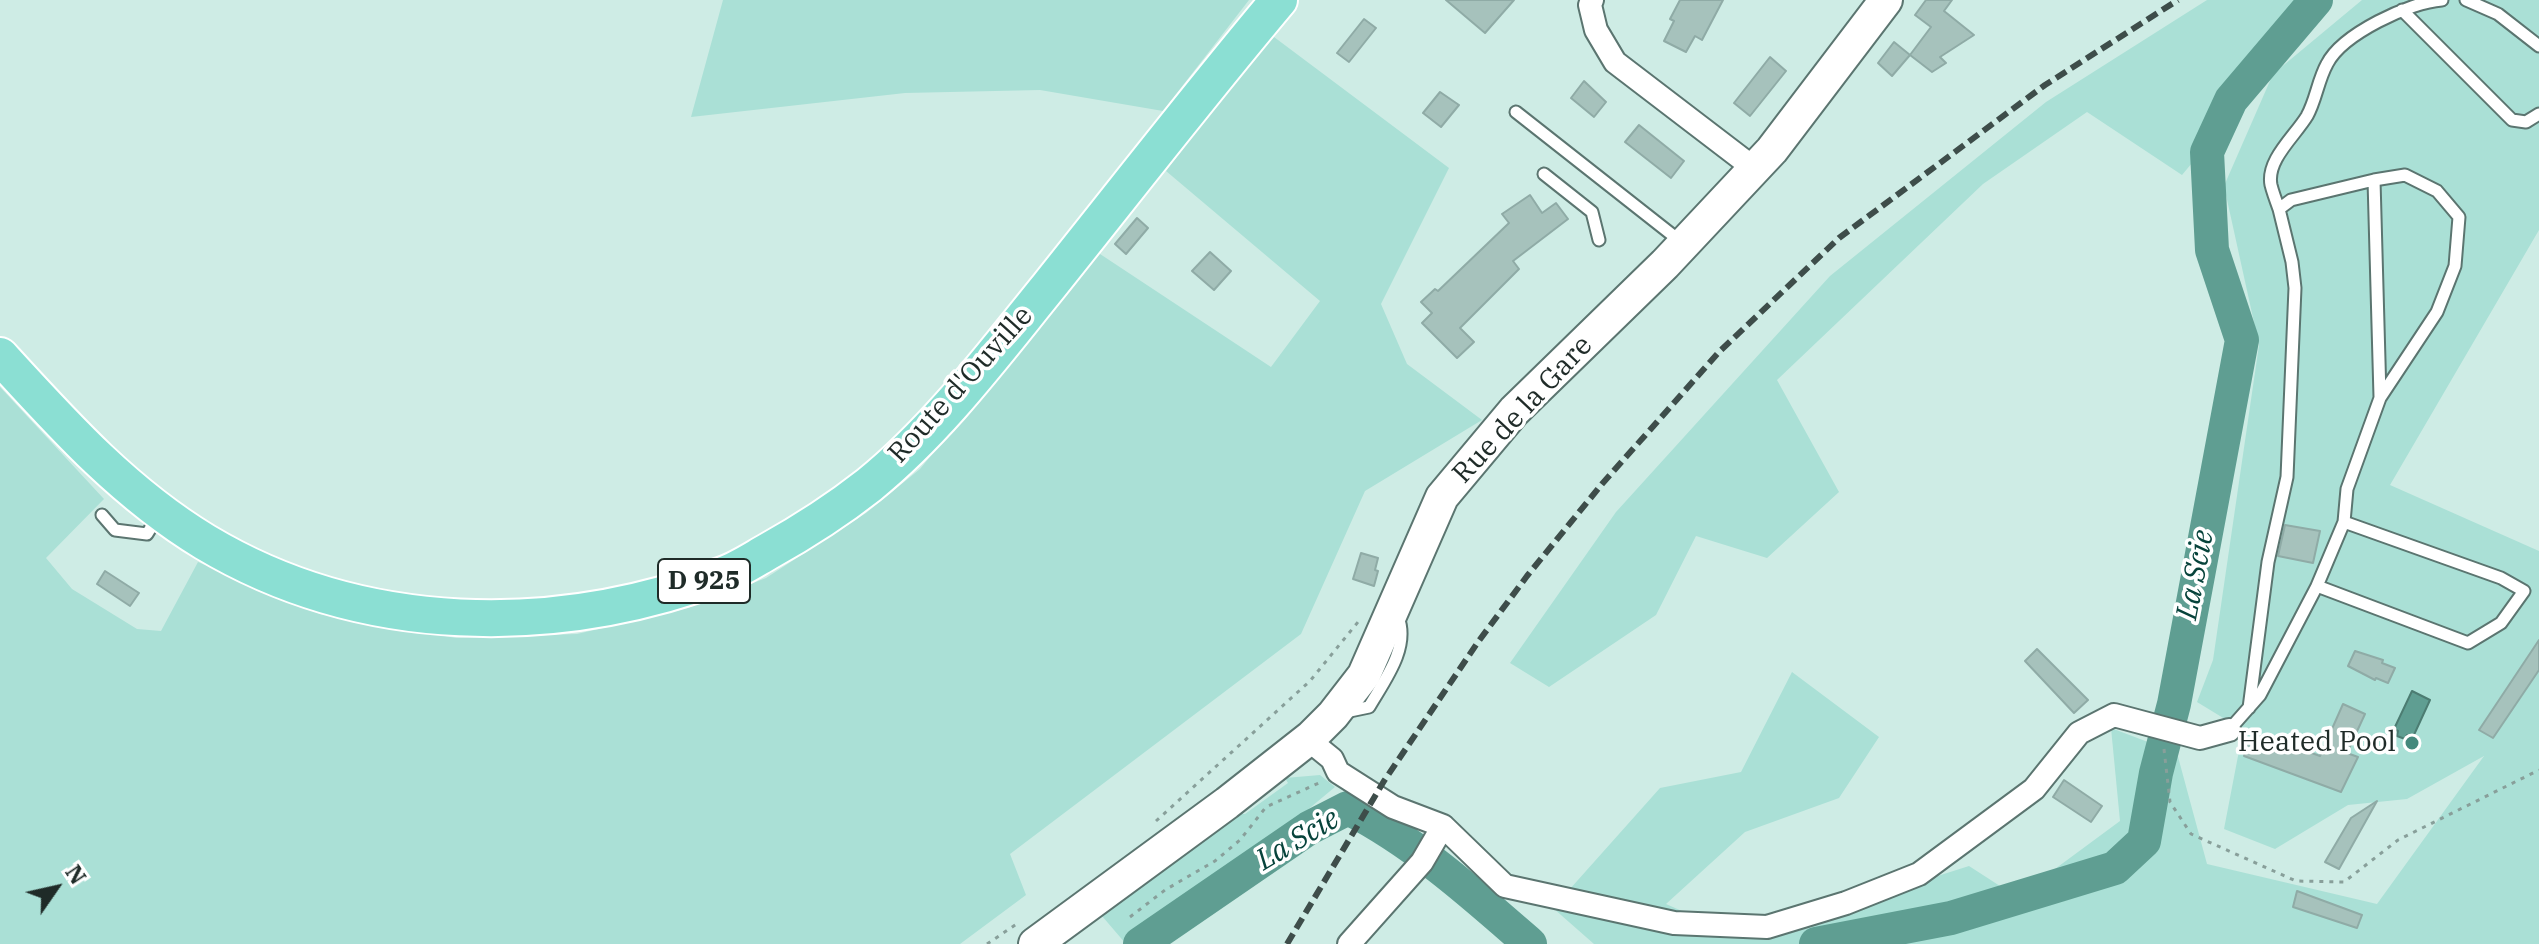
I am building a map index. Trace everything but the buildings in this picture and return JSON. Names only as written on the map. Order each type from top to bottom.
[{"type":"main road","name":"Route d'Ouville","points":[[0,356],[78,442],[133,492],[208,544],[288,582],[363,605],[449,619],[537,618],[623,606],[727,574],[820,523],[871,483],[931,427],[1027,314],[1279,0]]},
{"type":"street","points":[[1592,0],[1590,5],[1596,30],[1615,62],[1755,169]]},
{"type":"street","name":"Rue de la Gare","points":[[1030,931],[1166,849],[1322,726],[1364,675],[1442,497],[1514,411],[1684,244],[1772,150],[1886,0]]},
{"type":"street","points":[[1322,726],[1316,746],[1332,759],[1338,772],[1393,807],[1441,831],[1505,886],[1674,923],[1767,927],[1846,903],[1919,874],[2034,789],[2079,733],[2114,715],[2200,738],[2229,730]]},
{"type":"street","points":[[1349,944],[1422,862],[1441,831]]},
{"type":"lane","points":[[2249,708],[2268,562],[2287,477],[2295,288],[2292,262],[2270,182],[2277,157],[2298,131],[2311,108],[2327,63],[2381,20],[2426,1],[2442,0]]},
{"type":"lane","points":[[2466,0],[2498,14],[2539,46]]},
{"type":"lane","points":[[2402,10],[2512,120],[2526,122],[2539,114]]},
{"type":"lane","points":[[1516,112],[1684,244]]},
{"type":"lane","points":[[1544,174],[1592,212],[1599,240]]},
{"type":"lane","points":[[2229,730],[2260,695],[2317,586],[2344,522],[2347,489],[2380,398],[2437,312],[2455,266],[2459,217],[2437,191],[2405,175],[2291,200],[2279,209]]},
{"type":"lane","points":[[2374,180],[2380,398]]},
{"type":"lane","points":[[102,515],[115,530],[147,534],[160,513]]},
{"type":"lane","points":[[2317,586],[2468,643],[2501,623],[2524,591],[2501,578],[2344,522]]},
{"type":"path","points":[[1147,829],[1310,681],[1370,605],[1394,606]]},
{"type":"path","points":[[2162,729],[2170,802],[2191,834],[2296,881],[2344,882],[2398,840],[2539,770]]},
{"type":"path","points":[[1130,917],[1165,890],[1215,861],[1240,840],[1266,807],[1338,772]]},
{"type":"path","points":[[987,944],[1030,931]]},
{"type":"shaded area","points":[[723,0],[1249,0],[1163,111],[1040,90],[905,93],[691,117]]},
{"type":"shaded area","points":[[2207,0],[2328,0],[2182,175],[2087,112],[1983,184],[1777,380],[1839,492],[1767,558],[1696,536],[1656,615],[1549,687],[1510,663],[1616,512],[1830,276],[2046,102]]},
{"type":"shaded area","points":[[2362,0],[2539,0],[2539,230],[2390,485],[2539,551],[2539,944],[1594,944],[1553,908],[1660,788],[1741,772],[1792,672],[1879,737],[1839,798],[1745,832],[1666,904],[1743,938],[1969,866],[2017,897],[2120,821],[2111,728],[2177,753],[2207,864],[2377,904],[2484,756],[2407,799],[2348,805],[2275,849],[2224,829],[2243,730],[2197,702],[2213,660],[2259,345],[2224,186],[2273,74]]},
{"type":"shaded area","points":[[1270,34],[1449,168],[1381,304],[1407,364],[1482,420],[1365,491],[1301,634],[1010,854],[1026,895],[960,944],[0,944],[0,387],[104,499],[46,558],[72,589],[137,629],[161,631],[198,562],[320,614],[456,638],[577,634],[688,608],[766,578],[866,513],[920,469],[1097,252],[1271,367],[1320,301],[1166,171]]},
{"type":"shaded area","points":[[2412,691],[2430,700],[2413,737],[2407,735],[2405,739],[2397,736],[2398,731],[2394,729]]},
{"type":"shaded area","points":[[1320,775],[1335,787],[1210,891],[1126,944],[1102,916],[1235,814],[1245,814],[1288,783],[1285,778]]},
{"type":"waterway","name":"La Scie","points":[[1816,944],[1951,918],[2115,868],[2144,841],[2156,773],[2174,704],[2242,340],[2212,250],[2207,152],[2231,100],[2316,0]]},
{"type":"waterway","name":"La Scie","points":[[1140,944],[1309,828],[1348,808],[1420,853],[1530,944]]},
{"type":"railway","points":[[1287,944],[1384,781],[1478,642],[1602,484],[1719,352],[1839,238],[2045,85],[2178,0]]},
{"type":"place","name":"Heated Pool","points":[[2412,743]]}]
